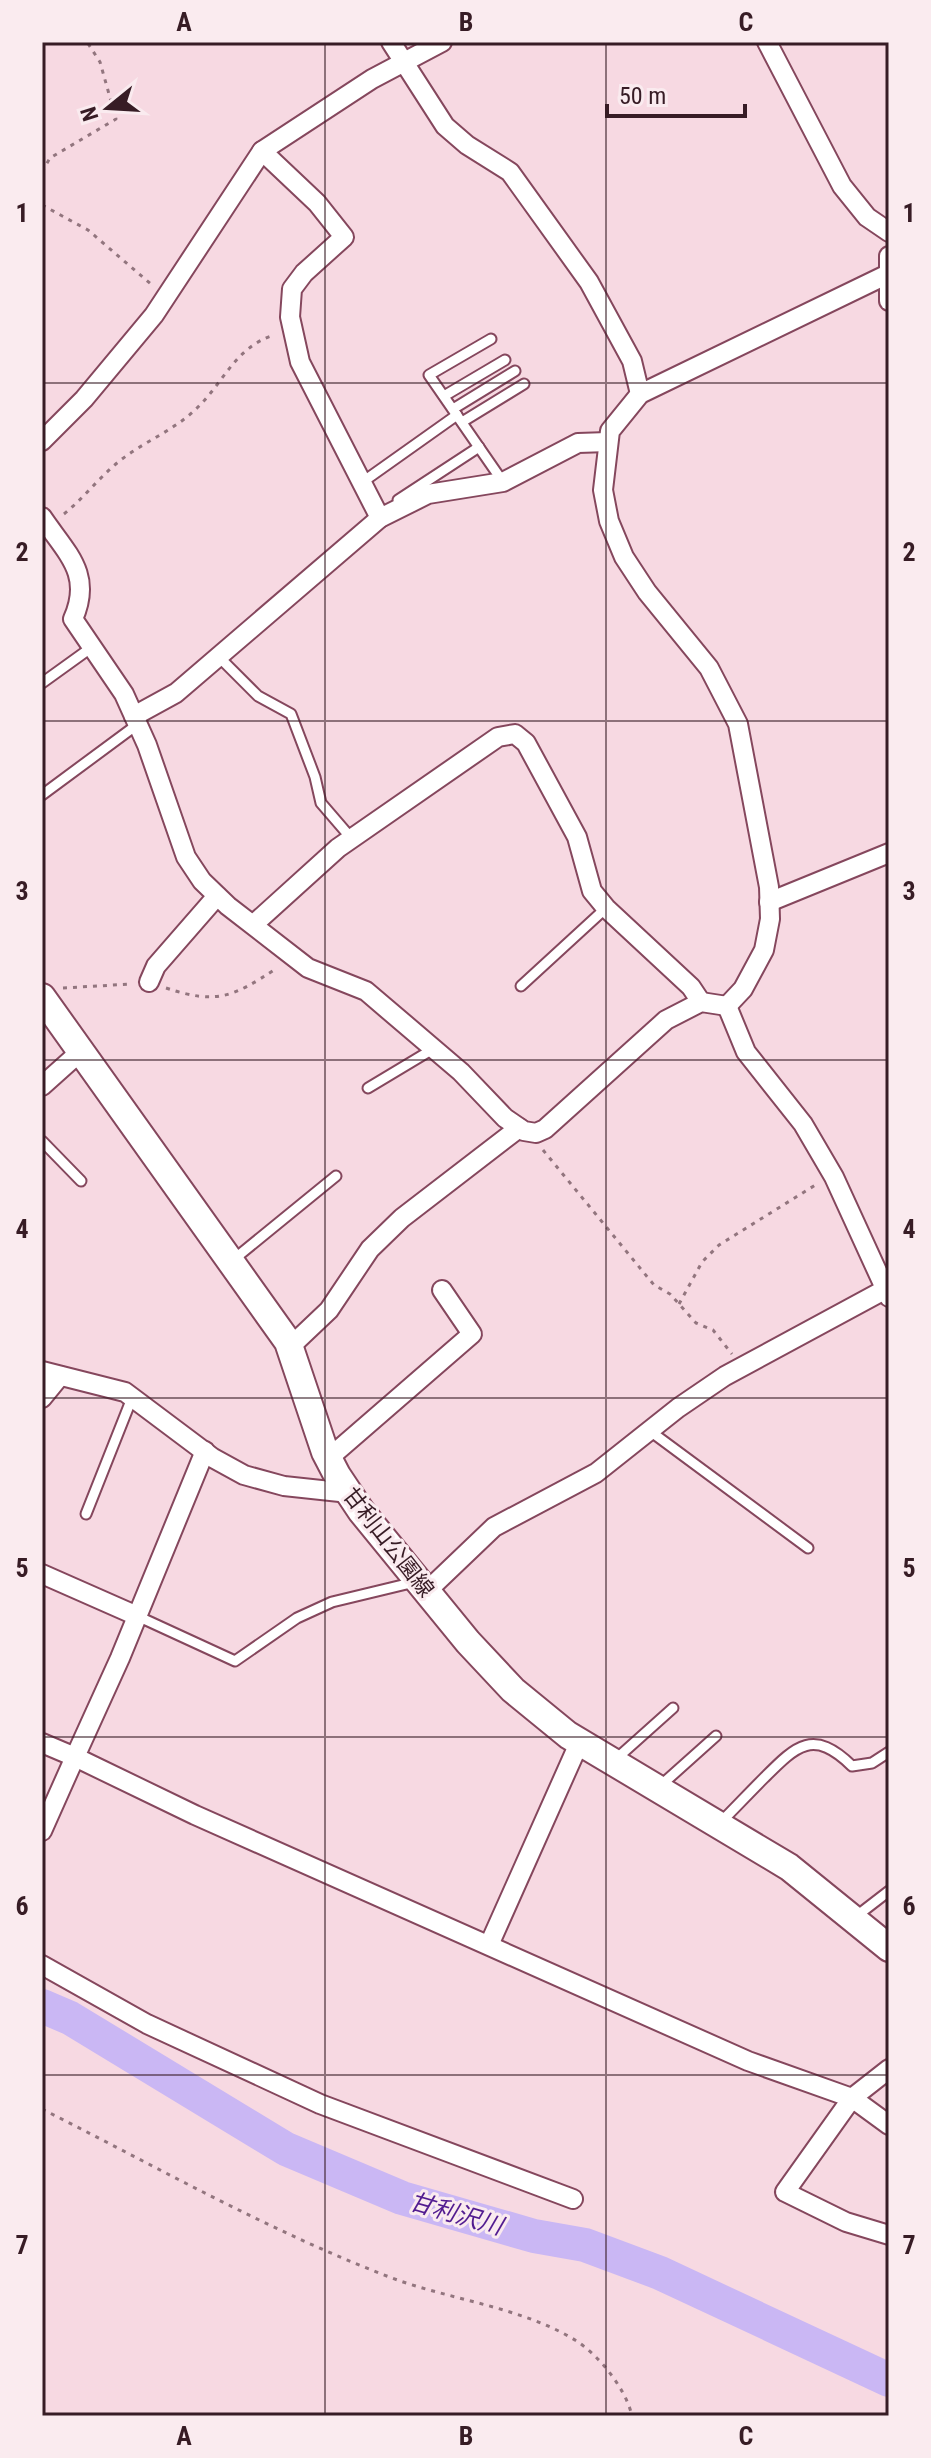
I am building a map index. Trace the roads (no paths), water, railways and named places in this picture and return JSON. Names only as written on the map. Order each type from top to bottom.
[{"type":"main road","name":"甘利山公園線","points":[[50,993],[80,1052],[290,1347],[329,1458],[349,1493],[423,1586],[513,1690],[580,1741],[789,1867],[889,1948]]},
{"type":"street","points":[[391,42],[445,126],[467,145],[510,172],[589,282],[632,361],[640,394]]},
{"type":"street","points":[[42,441],[84,399],[166,297],[262,151],[404,62],[442,42]]},
{"type":"street","points":[[767,42],[842,186],[867,217],[889,232]]},
{"type":"street","points":[[262,151],[317,203],[344,237],[304,273],[292,289],[293,330],[300,362],[380,515]]},
{"type":"street","points":[[889,256],[886,275],[889,301]]},
{"type":"street","points":[[727,1006],[743,989],[764,950],[769,902],[738,724],[709,668],[647,592],[624,557],[609,521],[603,490],[610,431],[640,394],[886,275]]},
{"type":"street","points":[[136,720],[176,693],[219,657],[380,515],[428,494],[503,482],[578,443],[608,442]]},
{"type":"street","points":[[45,522],[82,579],[81,601],[73,619],[124,694],[186,857],[217,896],[293,958],[308,968],[366,991],[528,1130]]},
{"type":"street","points":[[254,924],[352,839],[498,737],[515,734],[526,743],[577,837],[592,891],[606,908],[691,987],[701,1002]]},
{"type":"street","points":[[769,902],[889,853]]},
{"type":"street","points":[[149,982],[156,966],[217,896]]},
{"type":"street","points":[[290,1347],[329,1310],[370,1249],[402,1218],[528,1130],[666,1020],[701,1002],[727,1006]]},
{"type":"street","points":[[423,1586],[494,1527],[596,1473],[678,1408],[742,1366],[887,1293],[834,1177],[803,1124],[746,1052],[727,1006]]},
{"type":"street","points":[[42,1086],[80,1052]]},
{"type":"street","points":[[329,1458],[472,1334],[442,1290]]},
{"type":"street","points":[[42,1398],[51,1373],[132,1397],[205,1451],[244,1475],[284,1486],[349,1493]]},
{"type":"street","points":[[42,1831],[205,1451]]},
{"type":"street","points":[[42,1574],[135,1615]]},
{"type":"street","points":[[489,1945],[580,1741]]},
{"type":"street","points":[[42,1743],[195,1815],[748,2061],[852,2098],[889,2125]]},
{"type":"street","points":[[42,1965],[147,2024],[292,2092],[573,2199]]},
{"type":"street","points":[[889,2069],[852,2098],[785,2192],[846,2222],[889,2235]]},
{"type":"lane","points":[[491,339],[429,375],[503,482]]},
{"type":"lane","points":[[444,396],[505,360]]},
{"type":"lane","points":[[364,481],[515,371]]},
{"type":"lane","points":[[457,416],[524,384]]},
{"type":"lane","points":[[380,515],[479,447]]},
{"type":"lane","points":[[42,683],[92,647]]},
{"type":"lane","points":[[219,657],[258,696],[291,714],[315,777],[321,803],[352,839]]},
{"type":"lane","points":[[42,795],[136,720]]},
{"type":"lane","points":[[521,986],[606,908]]},
{"type":"lane","points":[[368,1088],[433,1049]]},
{"type":"lane","points":[[42,1141],[81,1181]]},
{"type":"lane","points":[[231,1262],[336,1176]]},
{"type":"lane","points":[[86,1514],[132,1397]]},
{"type":"lane","points":[[650,1431],[808,1548]]},
{"type":"lane","points":[[135,1615],[235,1661],[297,1618],[332,1602],[423,1586]]},
{"type":"lane","points":[[614,1761],[673,1708]]},
{"type":"lane","points":[[658,1788],[716,1736]]},
{"type":"lane","points":[[718,1825],[792,1749],[815,1744],[836,1750],[852,1766],[872,1763],[889,1752]]},
{"type":"lane","points":[[854,1918],[889,1891]]},
{"type":"waterway","name":"甘利沢川","points":[[42,2006],[70,2018],[286,2149],[402,2198],[534,2236],[585,2245],[660,2273],[889,2380]]}]
